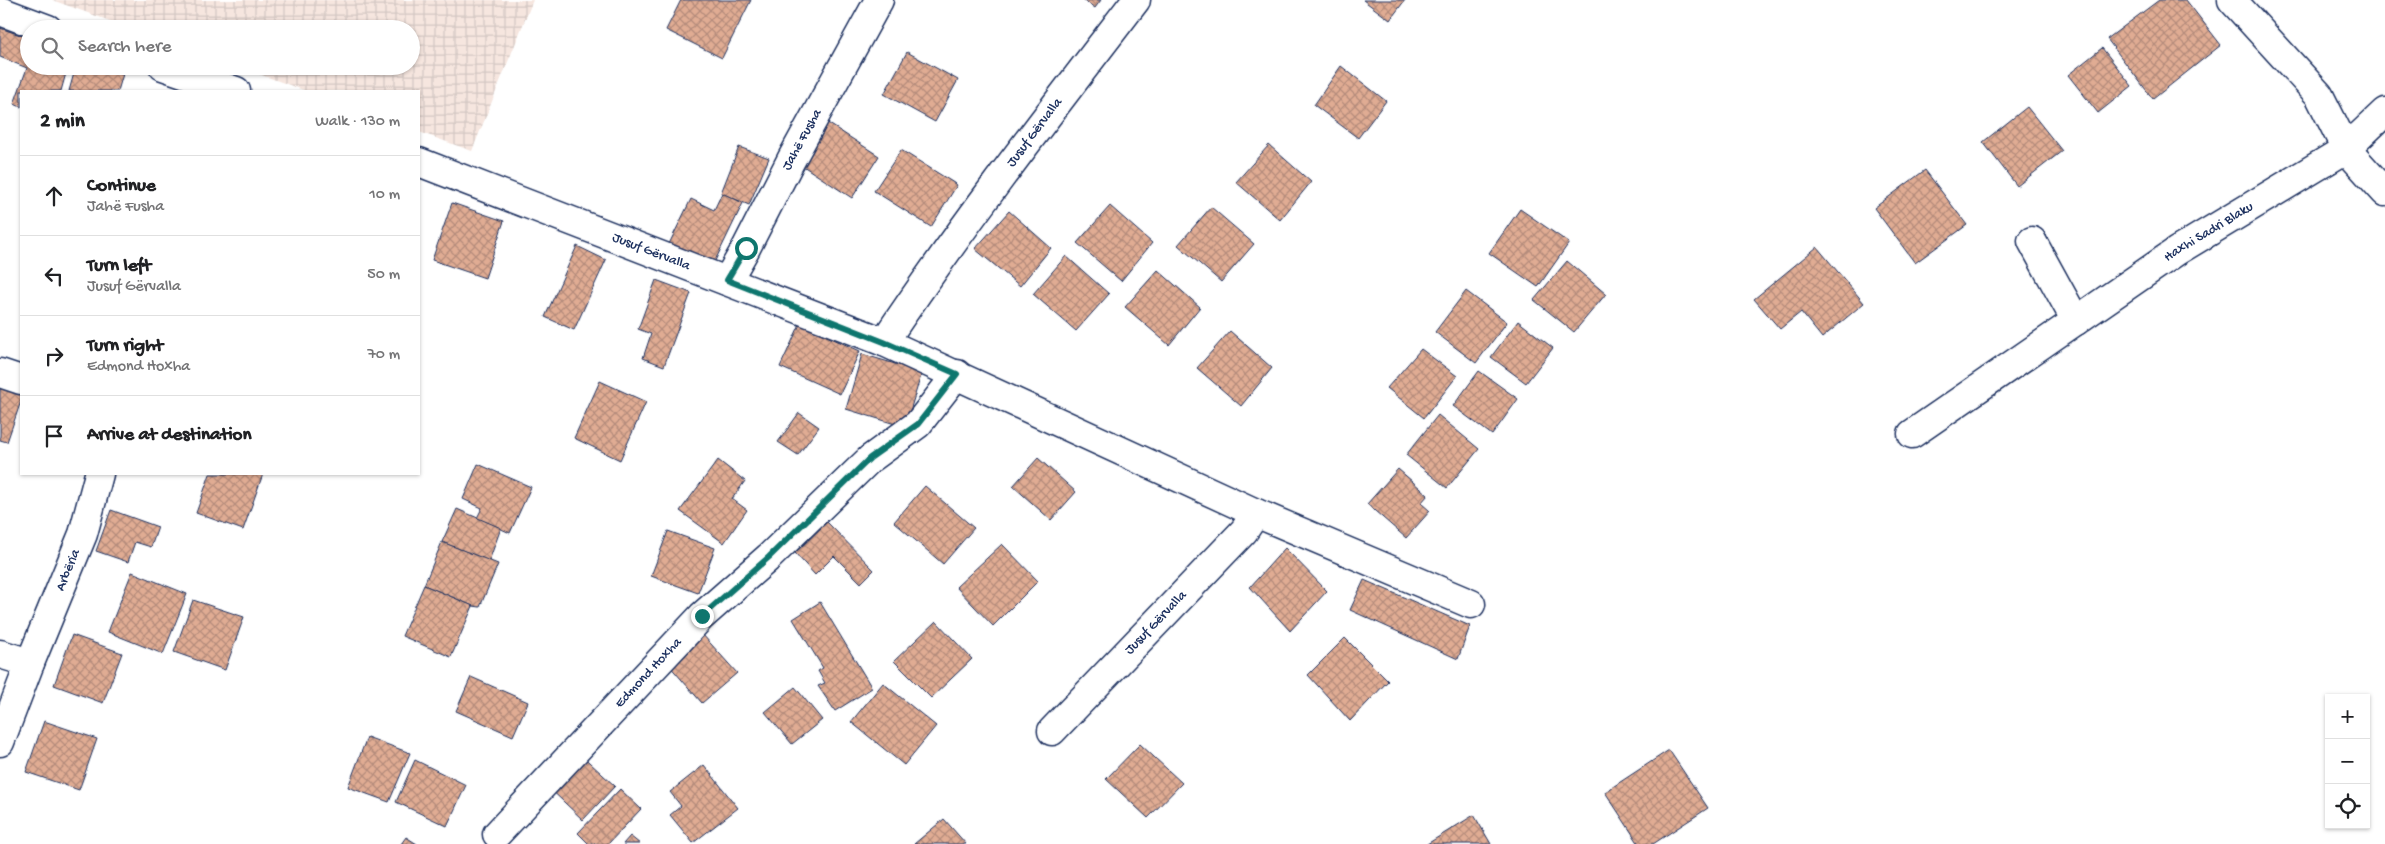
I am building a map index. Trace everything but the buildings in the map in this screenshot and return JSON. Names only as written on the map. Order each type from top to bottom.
[{"type":"street","name":"Jahë Fusha","points":[[727,280],[746,248],[790,160],[879,0]]},
{"type":"street","name":"Jusuf Gërvalla","points":[[884,342],[910,303],[1060,98],[1136,0]]},
{"type":"street","points":[[2232,0],[2319,95],[2346,148],[2385,192]]},
{"type":"street","points":[[0,11],[24,20]]},
{"type":"street","points":[[184,75],[209,86],[231,90]]},
{"type":"street","name":"Haxhi Sadri Blaku","points":[[1912,434],[2176,251],[2346,148],[2385,112]]},
{"type":"street","name":"Jusuf Gërvalla","points":[[420,162],[884,342],[1256,513],[1471,604]]},
{"type":"street","points":[[2032,241],[2076,321]]},
{"type":"street","points":[[0,373],[20,380]]},
{"type":"street","name":"Edmond Hoxha","points":[[497,834],[702,616],[769,557],[870,458],[918,424],[957,374]]},
{"type":"street","name":"Arbëria","points":[[0,742],[83,534],[99,475]]},
{"type":"street","name":"Jusuf Gërvalla","points":[[1052,731],[1244,531],[1256,513]]},
{"type":"street","points":[[0,654],[30,663]]},
{"type":"shaded area","points":[[52,0],[533,0],[472,151],[420,132],[420,90],[303,90],[262,75],[420,75],[420,20],[107,20]]},
{"type":"route","points":[[702,616],[769,557],[870,458],[918,424],[957,374],[884,342],[727,280],[746,248]]}]
